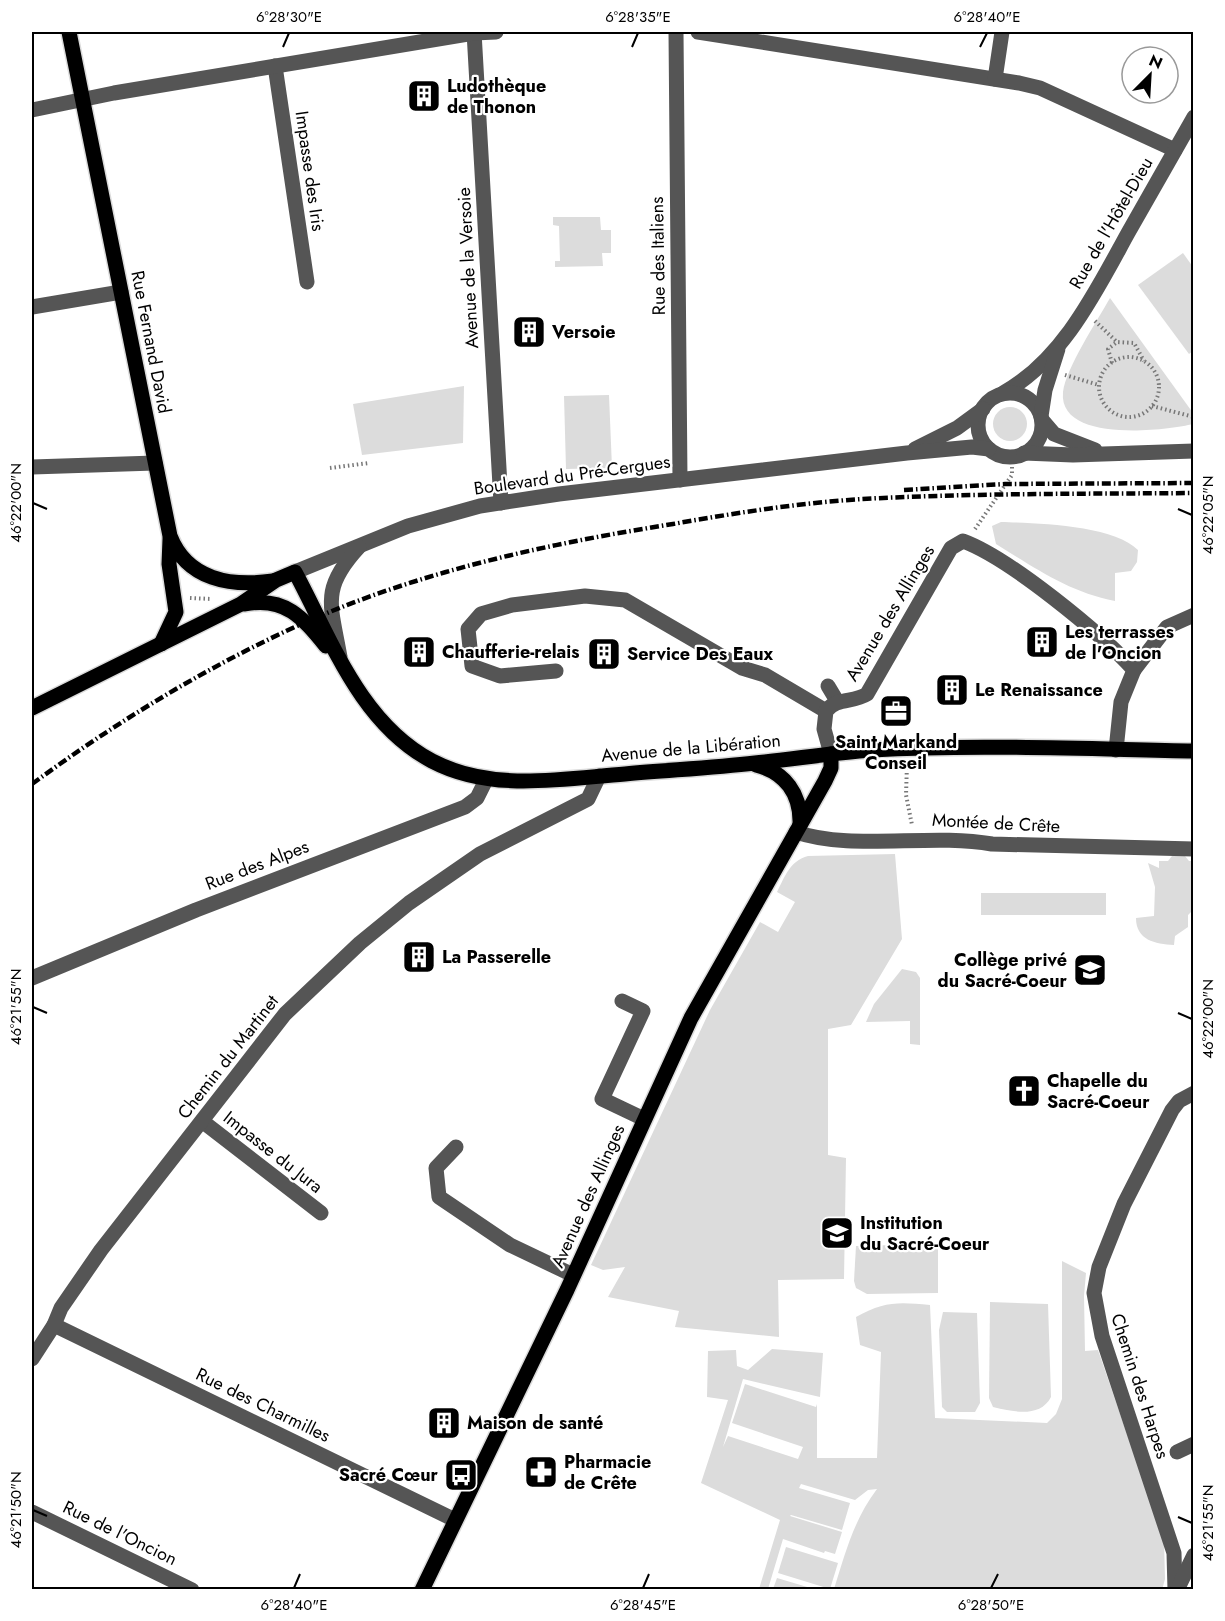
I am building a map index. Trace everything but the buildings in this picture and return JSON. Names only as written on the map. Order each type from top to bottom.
[{"type":"main road","name":"Rue Fernand David","points":[[69,32],[170,536],[186,562],[212,579],[235,583],[276,580]]},
{"type":"main road","points":[[161,644],[176,612],[170,564],[170,536]]},
{"type":"main road","name":"Boulevard du Pré-Cergues","points":[[32,708],[241,604],[276,580],[295,572]]},
{"type":"main road","name":"Avenue de la Libération","points":[[295,572],[342,664],[381,720],[410,748],[448,768],[486,780],[598,776],[908,749],[1194,750]]},
{"type":"main road","points":[[241,604],[267,601],[296,612],[342,664]]},
{"type":"main road","name":"Avenue des Allinges","points":[[422,1590],[706,990],[829,775],[831,754]]},
{"type":"main road","points":[[744,764],[770,769],[786,781],[797,798],[798,828]]},
{"type":"street","points":[[32,110],[82,98],[474,32],[496,32]]},
{"type":"street","name":"Avenue de la Versoie","points":[[474,32],[501,503]]},
{"type":"street","name":"Rue des Italiens","points":[[676,32],[680,480]]},
{"type":"street","points":[[698,32],[995,78],[1040,88],[1175,150]]},
{"type":"street","points":[[995,78],[1002,32]]},
{"type":"street","name":"Impasse des Iris","points":[[275,66],[307,282]]},
{"type":"street","name":"Rue de l'Hôtel-Dieu","points":[[982,408],[989,400],[1022,381],[1059,346],[1084,310],[1194,117]]},
{"type":"street","points":[[32,307],[121,292]]},
{"type":"street","name":"Rue de l'Hôtel-Dieu","points":[[1018,455],[1038,440],[1045,390],[1059,346]]},
{"type":"street","points":[[1003,393],[1026,397],[1034,403],[1054,434],[1101,452]]},
{"type":"street","points":[[982,408],[979,432],[989,449],[997,454],[1073,455],[1101,452],[1194,451]]},
{"type":"street","name":"Boulevard du Pré-Cergues","points":[[907,453],[957,428],[982,408]]},
{"type":"street","name":"Boulevard du Pré-Cergues","points":[[295,572],[363,543],[424,521],[501,503],[907,453],[972,447],[989,449]]},
{"type":"street","points":[[32,467],[155,463]]},
{"type":"street","name":"Avenue des Allinges","points":[[831,754],[824,729],[831,706],[860,699],[867,694],[951,548],[958,542],[967,543]]},
{"type":"street","points":[[342,664],[331,605],[331,588],[338,571],[363,543]]},
{"type":"street","points":[[967,543],[1047,595],[1106,642],[1134,670]]},
{"type":"street","points":[[556,671],[500,676],[472,666],[468,629],[481,614],[512,605],[585,596],[625,600],[742,668],[765,675],[831,706]]},
{"type":"street","points":[[1116,750],[1121,702],[1134,670],[1167,627],[1194,615]]},
{"type":"street","points":[[828,686],[831,706]]},
{"type":"street","name":"Chemin du Martinet","points":[[32,1359],[54,1325],[61,1308],[101,1250],[285,1014],[360,943],[409,903],[480,854],[588,799],[598,776]]},
{"type":"street","name":"Rue des Alpes","points":[[32,978],[185,914],[465,807],[477,798],[486,780]]},
{"type":"street","name":"Montée de Crête","points":[[798,828],[812,838],[963,839],[992,844],[1194,849]]},
{"type":"street","points":[[622,1001],[644,1011],[602,1098],[644,1119]]},
{"type":"street","name":"Chemin des Harpes","points":[[1176,1590],[1174,1553],[1102,1336],[1095,1313],[1094,1293],[1099,1267],[1128,1195],[1179,1101],[1194,1093]]},
{"type":"street","name":"Impasse du Jura","points":[[202,1121],[321,1213]]},
{"type":"street","points":[[456,1147],[436,1168],[439,1197],[510,1245],[573,1275]]},
{"type":"street","name":"Rue des Charmilles","points":[[54,1325],[455,1520]]},
{"type":"street","points":[[1177,1452],[1194,1444]]},
{"type":"street","name":"Rue de l'Oncion","points":[[32,1512],[192,1590]]},
{"type":"street","points":[[1176,1590],[1194,1556]]},
{"type":"path","points":[[1084,310],[1117,342],[1134,343],[1144,362],[1157,379],[1158,393],[1152,406],[1134,417],[1118,415],[1105,405],[1099,385],[1103,372],[1112,363],[1131,358],[1144,362]]},
{"type":"path","points":[[1112,363],[1108,349],[1117,342]]},
{"type":"path","points":[[1068,376],[1099,385]]},
{"type":"path","points":[[1152,406],[1194,417]]},
{"type":"path","points":[[967,543],[987,509],[1012,475],[1018,455]]},
{"type":"path","points":[[330,468],[369,463]]},
{"type":"path","points":[[182,598],[219,599]]},
{"type":"path","points":[[908,749],[906,802],[916,839]]},
{"type":"shaded area","points":[[553,217],[600,217],[601,230],[611,230],[611,253],[602,253],[603,266],[555,267],[555,261],[560,261],[559,226],[553,225]]},
{"type":"shaded area","points":[[1183,253],[1193,267],[1193,351],[1189,354],[1138,285]]},
{"type":"shaded area","points":[[1110,298],[1193,413],[1193,424],[1160,429],[1115,430],[1094,426],[1077,419],[1066,408],[1063,392],[1065,382]]},
{"type":"shaded area","points":[[464,386],[463,443],[362,455],[353,404]]},
{"type":"shaded area","points":[[609,395],[612,468],[566,469],[564,396]]},
{"type":"shaded area","points":[[1010,407],[1022,412],[1027,424],[1022,436],[1010,441],[998,436],[993,424],[998,412]]},
{"type":"shaded area","points":[[1001,522],[1073,527],[1111,535],[1138,550],[1137,562],[1131,571],[1115,573],[1115,601],[1098,597],[1053,578],[996,544],[992,526]]},
{"type":"shaded area","points":[[895,854],[902,939],[851,1025],[828,1029],[828,1155],[846,1158],[844,1279],[778,1280],[779,1337],[675,1327],[679,1311],[608,1297],[625,1267],[603,1270],[591,1265],[710,1010],[760,922],[778,932],[795,902],[777,892],[792,865],[808,856]]},
{"type":"shaded area","points":[[1172,856],[1185,856],[1189,861],[1193,861],[1193,910],[1188,915],[1188,927],[1175,936],[1174,945],[1154,942],[1143,936],[1139,931],[1136,918],[1154,916],[1155,887],[1148,863],[1159,868],[1159,861],[1168,861]]},
{"type":"shaded area","points":[[981,893],[1106,893],[1106,915],[981,915]]},
{"type":"shaded area","points":[[902,969],[916,972],[920,978],[920,1045],[910,1044],[910,1021],[866,1022],[874,1004]]},
{"type":"shaded area","points":[[938,1244],[938,1293],[867,1294],[856,1288],[854,1281],[856,1246]]},
{"type":"shaded area","points":[[1062,1261],[1086,1273],[1085,1351],[1098,1350],[1164,1541],[1165,1579],[1162,1590],[834,1589],[856,1525],[877,1489],[868,1490],[855,1500],[801,1484],[799,1488],[850,1503],[842,1530],[790,1516],[842,1532],[835,1554],[825,1551],[824,1553],[783,1539],[768,1589],[759,1589],[780,1520],[701,1483],[728,1400],[707,1397],[708,1351],[736,1350],[737,1366],[748,1370],[772,1349],[823,1353],[820,1397],[743,1379],[723,1447],[728,1436],[798,1459],[803,1447],[732,1423],[745,1384],[816,1407],[817,1404],[817,1458],[877,1458],[881,1352],[860,1345],[856,1317],[884,1305],[909,1303],[930,1305],[935,1418],[1047,1423],[1056,1414],[1062,1399]]},
{"type":"shaded area","points":[[990,1302],[1048,1304],[1051,1397],[1040,1408],[1018,1412],[993,1407],[989,1398]]},
{"type":"shaded area","points":[[943,1312],[977,1313],[980,1403],[975,1412],[947,1412],[942,1407],[939,1330]]},
{"type":"shaded area","points":[[786,1547],[838,1563],[830,1589],[778,1573]]},
{"type":"shaded area","points":[[777,1578],[814,1589],[773,1589]]},
{"type":"railway","points":[[904,490],[1005,484],[1194,483]]},
{"type":"railway","points":[[32,784],[154,702],[251,648],[331,612],[378,594],[475,564],[623,532],[743,512],[815,503],[945,496],[1194,493]]},
{"type":"place","name":"Ludothèque de Thonon","points":[[424,96]]},
{"type":"place","name":"Versoie","points":[[529,332]]},
{"type":"place","name":"Les terrasses de l'Oncion","points":[[1042,642]]},
{"type":"place","name":"Chaufferie-relais","points":[[419,652]]},
{"type":"place","name":"Service Des Eaux","points":[[604,654]]},
{"type":"place","name":"Le Renaissance","points":[[952,690]]},
{"type":"place","name":"Saint Markand Conseil","points":[[896,711]]},
{"type":"place","name":"La Passerelle","points":[[419,957]]},
{"type":"place","name":"Collège privé du Sacré-Coeur","points":[[1090,970]]},
{"type":"place","name":"Chapelle du Sacré-Coeur","points":[[1024,1091]]},
{"type":"place","name":"Institution du Sacré-Coeur","points":[[837,1233]]},
{"type":"place","name":"Maison de santé","points":[[444,1423]]},
{"type":"place","name":"Pharmacie de Crête","points":[[541,1472]]},
{"type":"place","name":"Sacré Cœur","points":[[461,1475]]}]
